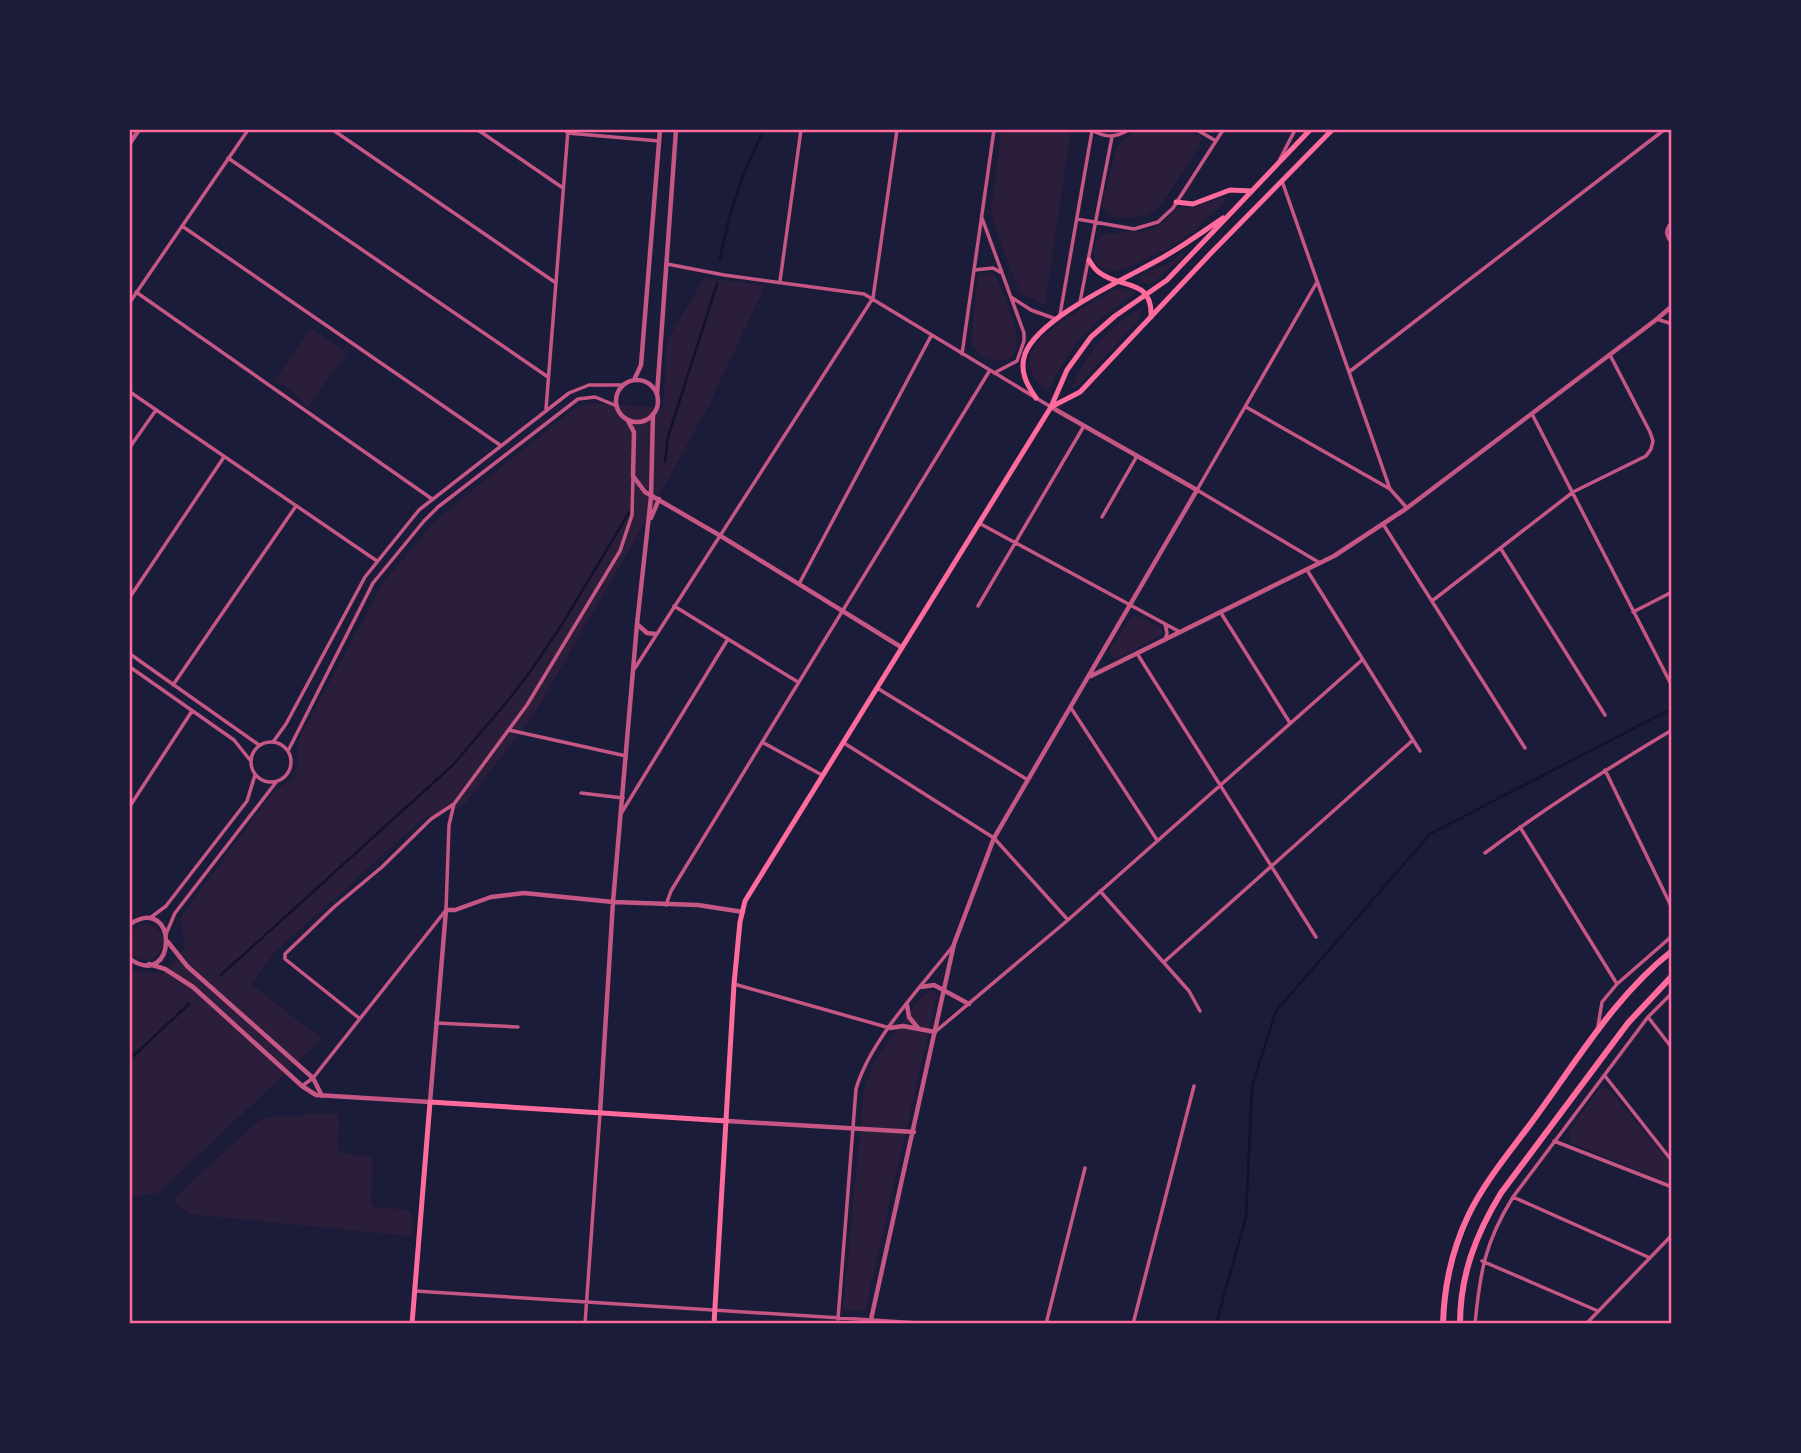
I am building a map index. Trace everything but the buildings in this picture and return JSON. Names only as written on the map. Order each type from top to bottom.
[{"type":"main road","points":[[713,1324],[734,984],[746,901],[1051,407],[1067,370],[1081,348],[1103,326],[1167,280],[1310,130]]},
{"type":"main road","points":[[1051,407],[1080,392],[1332,130]]},
{"type":"main road","points":[[1177,202],[1193,204],[1230,190],[1252,191]]},
{"type":"main road","points":[[1036,398],[1024,375],[1026,352],[1058,318],[1160,259],[1234,210]]},
{"type":"main road","points":[[1089,260],[1101,274],[1139,288],[1151,303],[1151,317]]},
{"type":"main road","points":[[1443,1324],[1450,1264],[1469,1213],[1483,1190],[1628,992],[1671,951]]},
{"type":"main road","points":[[1460,1324],[1463,1284],[1470,1255],[1501,1193],[1628,1024],[1671,976]]},
{"type":"main road","points":[[412,1324],[430,1102],[727,1121]]},
{"type":"street","points":[[130,143],[139,130]]},
{"type":"street","points":[[130,302],[247,130]]},
{"type":"street","points":[[333,130],[556,283]]},
{"type":"street","points":[[478,130],[563,188]]},
{"type":"street","points":[[273,742],[286,724],[365,577],[419,510],[569,393],[589,385],[623,385],[634,380],[641,365],[660,130]]},
{"type":"street","points":[[585,1324],[613,902],[637,624],[649,522],[653,414],[657,402],[676,130]]},
{"type":"street","points":[[780,281],[801,130]]},
{"type":"street","points":[[634,670],[873,298],[897,130]]},
{"type":"street","points":[[962,354],[994,130]]},
{"type":"street","points":[[1011,297],[1031,310],[1058,318],[1092,130],[1101,136],[1112,137],[1128,130]]},
{"type":"street","points":[[1197,130],[1216,141]]},
{"type":"street","points":[[1077,219],[1126,229],[1143,228],[1163,219],[1177,202],[1223,130]]},
{"type":"street","points":[[1279,162],[1295,130]]},
{"type":"street","points":[[1349,372],[1664,130]]},
{"type":"street","points":[[546,409],[568,132],[659,141]]},
{"type":"street","points":[[1079,304],[1112,137]]},
{"type":"street","points":[[228,158],[548,377]]},
{"type":"street","points":[[1282,180],[1390,489]]},
{"type":"street","points":[[666,905],[671,891],[798,682],[992,372],[1017,361],[1024,333],[981,216]]},
{"type":"street","points":[[1671,222],[1666,233],[1671,243]]},
{"type":"street","points":[[182,226],[500,445]]},
{"type":"street","points":[[666,264],[723,275],[864,294],[873,298],[1051,407],[1320,563]]},
{"type":"street","points":[[974,271],[993,268],[1002,273]]},
{"type":"street","points":[[871,1322],[954,944],[994,838],[1317,282]]},
{"type":"street","points":[[136,292],[432,499]]},
{"type":"street","points":[[1089,677],[1320,563],[1382,524],[1532,414],[1671,306]]},
{"type":"street","points":[[1657,319],[1671,324]]},
{"type":"street","points":[[799,584],[932,335]]},
{"type":"street","points":[[1432,601],[1573,492],[1640,460],[1651,449],[1653,441],[1650,432],[1610,355]]},
{"type":"street","points":[[634,380],[650,385],[657,395]]},
{"type":"street","points":[[617,406],[617,394],[623,385]]},
{"type":"street","points":[[130,393],[377,561]]},
{"type":"street","points":[[288,751],[373,583],[424,521],[578,399],[595,397],[617,406],[634,432],[632,515],[620,551],[527,705],[454,804],[432,819],[286,952],[285,957],[359,1018]]},
{"type":"street","points":[[1246,407],[1390,489],[1407,508]]},
{"type":"street","points":[[130,447],[156,410]]},
{"type":"street","points":[[627,419],[641,421],[653,414]]},
{"type":"street","points":[[1532,414],[1671,686]]},
{"type":"street","points":[[978,606],[1084,426]]},
{"type":"street","points":[[1102,517],[1137,456]]},
{"type":"street","points":[[130,597],[224,457]]},
{"type":"street","points":[[633,476],[651,496],[901,647]]},
{"type":"street","points":[[649,522],[659,499]]},
{"type":"street","points":[[173,685],[296,506]]},
{"type":"street","points":[[979,523],[1182,633]]},
{"type":"street","points":[[1382,524],[1525,748]]},
{"type":"street","points":[[1501,549],[1605,715]]},
{"type":"street","points":[[1307,569],[1420,751]]},
{"type":"street","points":[[1633,612],[1671,592]]},
{"type":"street","points":[[674,606],[798,682]]},
{"type":"street","points":[[1221,613],[1290,723]]},
{"type":"street","points":[[637,624],[647,633],[656,634]]},
{"type":"street","points":[[1164,642],[1167,633],[1165,624]]},
{"type":"street","points":[[622,812],[729,639]]},
{"type":"street","points":[[130,654],[259,745]]},
{"type":"street","points":[[1138,655],[1316,937]]},
{"type":"street","points":[[935,1032],[1068,920],[1362,660]]},
{"type":"street","points":[[130,667],[233,740],[250,760],[255,775],[247,800],[166,906],[149,919],[131,922]]},
{"type":"street","points":[[876,688],[1028,780]]},
{"type":"street","points":[[1071,708],[1157,840]]},
{"type":"street","points":[[130,806],[193,711]]},
{"type":"street","points":[[509,730],[626,756]]},
{"type":"street","points":[[1485,853],[1605,770],[1671,730]]},
{"type":"street","points":[[1164,962],[1413,740]]},
{"type":"street","points":[[166,934],[175,913],[277,782],[287,775],[291,763],[284,746],[273,742],[259,745],[250,760]]},
{"type":"street","points":[[762,742],[822,775]]},
{"type":"street","points":[[842,742],[994,838],[1068,920]]},
{"type":"street","points":[[1605,770],[1671,908]]},
{"type":"street","points":[[255,775],[267,782],[277,782]]},
{"type":"street","points":[[581,793],[623,798]]},
{"type":"street","points":[[130,959],[139,964],[165,969],[193,987],[302,1086],[323,1096],[430,1102],[446,910],[449,825],[454,804]]},
{"type":"street","points":[[1520,827],[1617,984]]},
{"type":"street","points":[[1100,891],[1189,991],[1200,1011]]},
{"type":"street","points":[[446,910],[455,910],[491,897],[512,893],[613,902],[698,905],[743,912]]},
{"type":"street","points":[[302,1086],[313,1078],[446,910]]},
{"type":"street","points":[[149,919],[160,925],[166,934],[167,942],[162,957],[149,964]]},
{"type":"street","points":[[1598,1032],[1602,1002],[1617,984],[1671,936]]},
{"type":"street","points":[[167,942],[187,966],[313,1078],[323,1096]]},
{"type":"street","points":[[838,1319],[856,1089],[860,1075],[890,1028],[954,944]]},
{"type":"street","points":[[734,984],[890,1028],[903,1026],[935,1032]]},
{"type":"street","points":[[920,987],[934,985],[969,1004]]},
{"type":"street","points":[[1475,1324],[1482,1261],[1497,1223],[1554,1141],[1648,1017],[1671,993]]},
{"type":"street","points":[[907,1005],[909,1017],[918,1028]]},
{"type":"street","points":[[1648,1017],[1671,1048]]},
{"type":"street","points":[[436,1023],[518,1027]]},
{"type":"street","points":[[1605,1076],[1671,1161]]},
{"type":"street","points":[[1133,1324],[1194,1086]]},
{"type":"street","points":[[727,1121],[914,1132]]},
{"type":"street","points":[[1554,1141],[1671,1187]]},
{"type":"street","points":[[1046,1324],[1086,1168]]},
{"type":"street","points":[[1513,1197],[1648,1257]]},
{"type":"street","points":[[1586,1324],[1671,1235]]},
{"type":"street","points":[[1482,1261],[1598,1311]]},
{"type":"street","points":[[415,1291],[935,1324]]},
{"type":"shaded area","points":[[1001,130],[1071,130],[1045,305],[1020,293],[991,216]]},
{"type":"shaded area","points":[[1136,130],[1184,130],[1200,135],[1202,139],[1169,194],[1155,210],[1137,217],[1111,217],[1102,206],[1117,146]]},
{"type":"shaded area","points":[[1224,197],[1227,199],[1175,245],[1123,269],[1110,271],[1096,264],[1094,250],[1096,241],[1102,236],[1149,230],[1169,217],[1179,206],[1191,209]]},
{"type":"shaded area","points":[[1182,253],[1184,256],[1153,283],[1147,284],[1139,279],[1140,276],[1169,263]]},
{"type":"shaded area","points":[[989,272],[996,276],[1016,333],[1015,350],[1005,360],[997,361],[982,356],[971,342],[978,275]]},
{"type":"shaded area","points":[[704,278],[765,286],[709,405],[532,718],[465,804],[423,819],[275,952],[251,984],[322,1039],[158,1193],[130,1197],[130,974],[134,970],[163,974],[184,949],[181,917],[274,791],[296,776],[299,739],[383,583],[438,518],[575,408],[590,403],[663,408],[667,341]]},
{"type":"shaded area","points":[[1116,289],[1134,289],[1135,294],[1084,334],[1066,357],[1049,389],[1040,385],[1032,374],[1029,360],[1038,342],[1070,316]]},
{"type":"shaded area","points":[[1142,308],[1141,317],[1135,324],[1078,386],[1071,389],[1099,342],[1119,323]]},
{"type":"shaded area","points":[[310,328],[347,353],[307,408],[293,391],[273,383]]},
{"type":"shaded area","points":[[1133,615],[1161,627],[1163,634],[1118,659],[1113,658],[1110,649]]},
{"type":"shaded area","points":[[145,924],[158,929],[163,942],[158,955],[145,960],[132,955],[127,942],[132,929]]},
{"type":"shaded area","points":[[930,991],[935,991],[937,995],[865,1311],[843,1310],[864,1090],[875,1061],[920,998]]},
{"type":"shaded area","points":[[1606,1088],[1671,1164],[1671,1184],[1571,1143],[1569,1132],[1599,1089]]},
{"type":"shaded area","points":[[339,1115],[338,1150],[346,1154],[373,1158],[371,1203],[374,1207],[410,1210],[412,1233],[409,1236],[190,1214],[173,1201],[257,1122],[268,1117]]},
{"type":"waterway","points":[[720,259],[737,193],[764,130]]},
{"type":"waterway","points":[[665,462],[668,437],[717,284]]},
{"type":"waterway","points":[[221,975],[453,765],[532,669],[630,511]]},
{"type":"waterway","points":[[1216,1324],[1246,1217],[1252,1086],[1276,1011],[1430,834],[1671,709]]},
{"type":"waterway","points":[[130,1059],[189,1004]]}]
